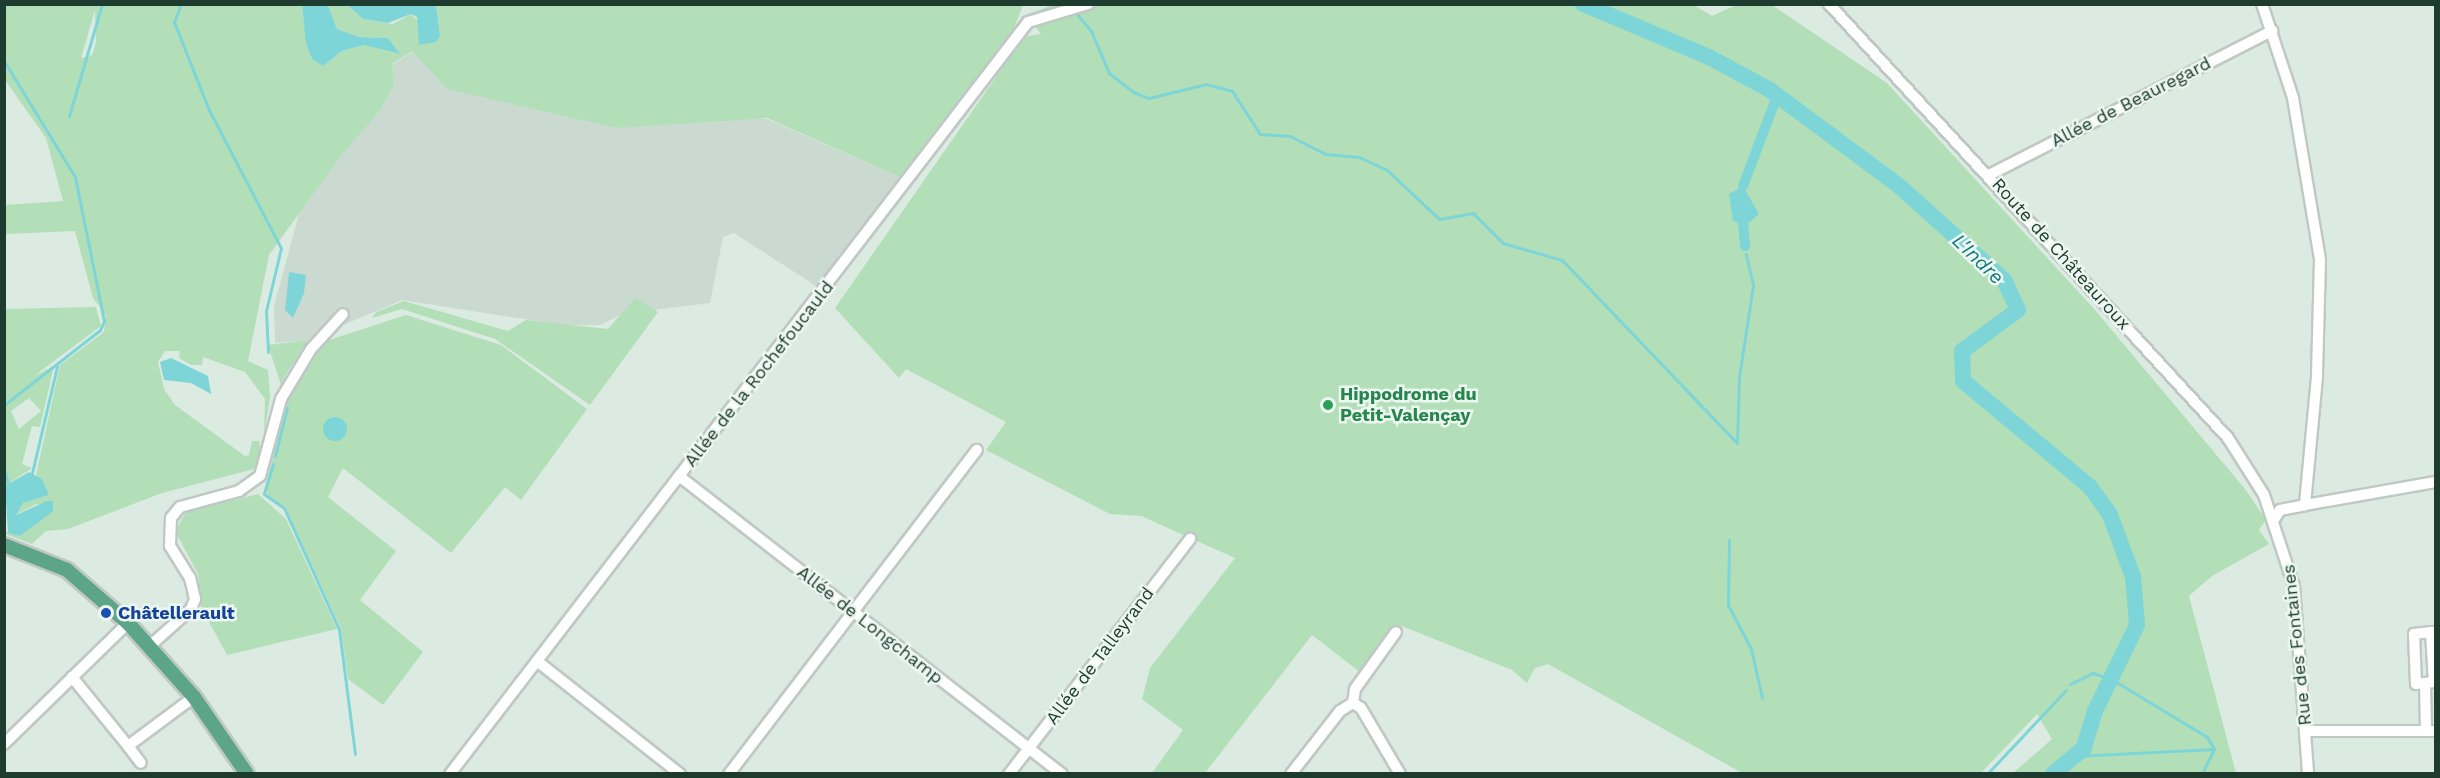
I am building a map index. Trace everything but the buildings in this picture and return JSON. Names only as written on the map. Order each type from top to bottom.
[{"type":"main road","points":[[4,545],[67,570],[128,623],[151,645],[194,697],[246,773]]},
{"type":"street","name":"Allée de la Rochefoucauld","points":[[450,774],[1028,22],[1088,4]]},
{"type":"street","name":"Route de Châteauroux","points":[[1829,4],[1989,175],[2228,438],[2276,518]]},
{"type":"street","points":[[2262,4],[2293,99],[2320,260],[2315,400],[2305,505]]},
{"type":"street","name":"Allée de Beauregard","points":[[1989,175],[2272,31]]},
{"type":"street","points":[[151,645],[190,609],[195,599],[190,578],[170,546],[171,518],[180,507],[239,491],[260,476],[281,399],[311,349],[343,314]]},
{"type":"street","points":[[729,774],[977,450]]},
{"type":"street","name":"Allée de Longchamp","points":[[679,476],[1062,774]]},
{"type":"street","points":[[2276,518],[2280,510],[2436,482]]},
{"type":"street","name":"Rue des Fontaines","points":[[2276,518],[2294,586],[2308,774]]},
{"type":"street","name":"Allée de Talleyrand","points":[[1009,774],[1190,539]]},
{"type":"street","points":[[4,744],[128,623]]},
{"type":"street","points":[[1353,703],[1355,688],[1396,632]]},
{"type":"street","points":[[2433,632],[2434,682],[2425,683],[2416,684],[2415,634],[2433,632]]},
{"type":"street","points":[[537,661],[680,774]]},
{"type":"street","points":[[72,677],[141,763]]},
{"type":"street","points":[[2306,731],[2431,731],[2425,683]]},
{"type":"street","points":[[128,746],[194,697]]},
{"type":"street","points":[[1292,774],[1340,711],[1353,703]]},
{"type":"street","points":[[1353,703],[1361,708],[1400,774]]},
{"type":"shaded area","points":[[413,51],[447,89],[767,119],[900,177],[816,286],[734,233],[723,237],[710,303],[622,314],[601,325],[562,325],[402,300],[308,340],[275,343],[274,306],[299,214],[341,153],[379,112],[394,86],[392,65]]},
{"type":"green space","points":[[1692,4],[1712,16],[1736,5],[1772,5],[1887,83],[2095,310],[2245,489],[2266,520],[2259,530],[2269,544],[2212,576],[2189,596],[2236,773],[2013,773],[2052,739],[2037,714],[1981,773],[1742,773],[1548,664],[1535,668],[1527,683],[1512,670],[1399,625],[1361,673],[1312,635],[1205,773],[1152,773],[1183,730],[1142,699],[1150,668],[1235,558],[1141,516],[1110,514],[986,450],[1006,422],[906,369],[899,378],[835,308],[1017,47],[1028,36],[1041,34],[1025,15],[1053,5]]},
{"type":"green space","points":[[5,5],[302,5],[307,44],[312,59],[323,66],[342,51],[364,45],[399,54],[388,38],[359,37],[337,29],[328,5],[347,5],[363,19],[393,24],[411,14],[420,23],[419,44],[440,36],[436,5],[1023,5],[1013,31],[900,177],[767,118],[617,128],[447,89],[412,51],[392,64],[394,86],[379,112],[343,153],[269,255],[248,361],[268,370],[270,397],[264,436],[265,399],[245,372],[203,357],[202,365],[191,365],[179,358],[180,351],[165,351],[158,362],[164,389],[175,405],[245,456],[249,455],[252,441],[259,441],[261,452],[254,469],[162,493],[68,529],[46,531],[32,544],[5,534],[5,531],[20,536],[53,510],[37,504],[15,515],[23,503],[49,495],[36,475],[60,365],[104,332],[106,315],[93,298],[75,231],[5,234],[5,205],[63,201],[46,138],[5,80]],"holes":[[[95,10],[96,42],[92,55],[81,58]]]},
{"type":"green space","points":[[635,298],[658,312],[590,405],[495,339],[402,309],[372,318],[376,312],[404,301],[508,331],[526,320],[608,329]]},
{"type":"green space","points":[[96,307],[101,326],[34,376],[54,366],[40,427],[32,426],[22,464],[32,468],[5,486],[5,309]],"holes":[[[29,398],[41,411],[19,429],[11,411]]]},
{"type":"green space","points":[[406,315],[501,345],[587,409],[521,500],[505,487],[451,553],[343,468],[328,497],[396,551],[360,600],[423,652],[383,705],[348,679],[341,628],[286,510],[270,499],[265,488],[287,403],[306,365],[326,341]]},
{"type":"green space","points":[[308,340],[285,376],[281,385],[268,345]]},
{"type":"green space","points":[[258,494],[286,519],[337,629],[227,655],[201,607],[198,574],[175,531],[186,512]]},
{"type":"water","points":[[302,5],[328,5],[337,29],[359,37],[388,38],[400,54],[364,45],[342,51],[323,66],[312,59],[306,43]]},
{"type":"water","points":[[347,5],[436,5],[440,36],[436,42],[419,45],[417,17],[411,14],[388,23],[363,19]]},
{"type":"water","points":[[1743,186],[1759,214],[1750,222],[1738,223],[1733,221],[1729,194]]},
{"type":"water","points":[[289,272],[306,275],[304,293],[293,318],[285,310]]},
{"type":"water","points":[[171,358],[208,376],[211,394],[191,383],[164,380],[160,362]]},
{"type":"water","points":[[335,417],[340,418],[346,424],[346,434],[340,440],[335,441],[330,440],[324,434],[323,429],[324,424],[330,418]]},
{"type":"water","points":[[29,472],[42,479],[49,495],[23,503],[16,515],[47,501],[53,501],[53,511],[20,536],[8,533],[5,486]]},
{"type":"waterway","points":[[69,116],[102,4]]},
{"type":"waterway","points":[[181,4],[174,22],[208,108],[281,248],[266,311],[268,352]]},
{"type":"waterway","name":"L'Indre","points":[[1583,4],[1709,57],[1770,90],[1898,185],[2004,280],[2018,310],[1962,351],[1963,381],[2090,487],[2110,515],[2133,577],[2137,625],[2095,711],[2084,748],[2053,774]]},
{"type":"waterway","points":[[1073,10],[1091,31],[1109,73],[1133,92],[1149,98],[1206,84],[1232,91],[1260,134],[1290,136],[1325,154],[1359,157],[1387,170],[1439,219],[1473,213],[1503,243],[1562,260],[1737,443]]},
{"type":"waterway","points":[[4,61],[75,177],[104,321],[100,330],[4,405]]},
{"type":"waterway","points":[[1743,186],[1777,96]]},
{"type":"waterway","points":[[1743,223],[1745,246]]},
{"type":"waterway","points":[[1737,443],[1739,377],[1753,285],[1746,254]]},
{"type":"waterway","points":[[32,473],[57,366]]},
{"type":"waterway","points":[[275,456],[287,407]]},
{"type":"waterway","points":[[273,464],[264,494],[284,508],[339,629],[355,754]]},
{"type":"waterway","points":[[4,469],[8,484]]},
{"type":"waterway","points":[[1729,540],[1728,605],[1751,649],[1762,698]]},
{"type":"waterway","points":[[2070,684],[2093,673],[2113,680],[2207,737],[2214,749],[2202,774]]},
{"type":"waterway","points":[[1987,774],[2066,690]]},
{"type":"waterway","points":[[2075,756],[2214,749]]},
{"type":"place","name":"Hippodrome du Petit-Valençay","points":[[1328,405]]},
{"type":"place","name":"Châtellerault","points":[[106,613]]}]
